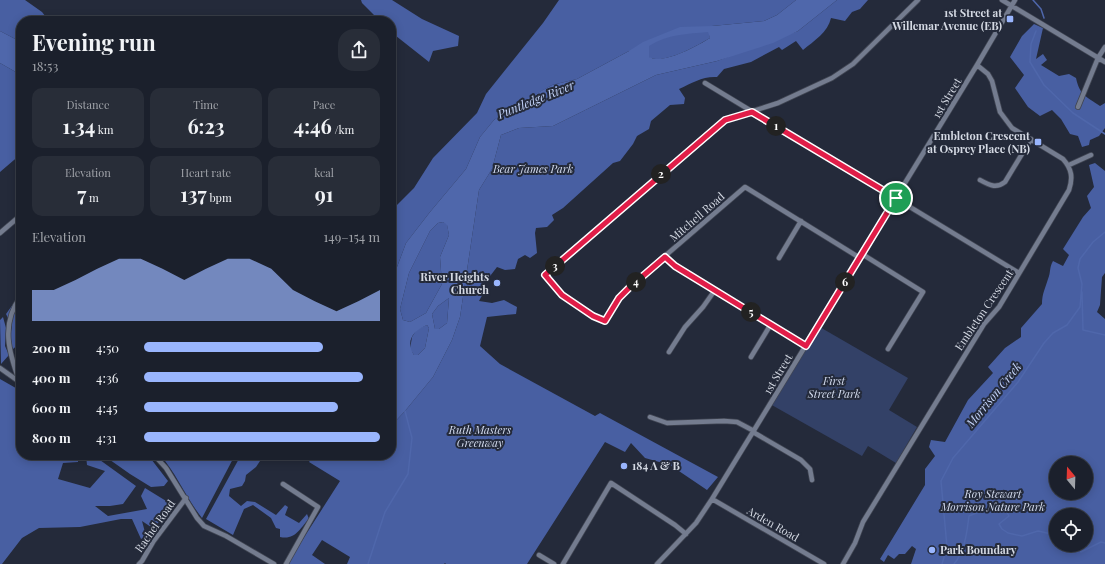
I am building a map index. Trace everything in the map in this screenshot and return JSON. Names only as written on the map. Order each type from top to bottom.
[{"type":"street","points":[[752,112],[778,103],[832,78],[843,71],[853,64],[918,0]]},
{"type":"street","points":[[1002,0],[1105,62]]},
{"type":"street","name":"1st Street","points":[[657,564],[696,523],[712,499],[977,65],[1015,0]]},
{"type":"street","points":[[1078,107],[1098,58],[1105,47]]},
{"type":"street","points":[[977,65],[988,74],[992,81],[1000,112],[1012,128],[1063,159],[1069,165],[1090,155]]},
{"type":"street","points":[[705,83],[1019,273]]},
{"type":"street","name":"Mitchell Road","points":[[752,112],[725,120],[545,275],[562,295],[593,316],[605,321],[619,298],[629,288],[745,187],[923,292],[888,349]]},
{"type":"street","points":[[980,180],[994,186],[1000,186],[1005,182],[1031,139]]},
{"type":"street","name":"Embleton Crescent","points":[[843,564],[855,543],[863,522],[984,324],[999,307],[1069,190],[1072,182],[1072,172],[1069,165]]},
{"type":"street","points":[[0,233],[16,219]]},
{"type":"street","points":[[779,258],[801,221]]},
{"type":"street","points":[[665,257],[675,266],[806,346]]},
{"type":"street","points":[[668,352],[715,290]]},
{"type":"street","points":[[16,302],[14,305],[8,334],[9,349],[16,369]]},
{"type":"street","points":[[751,356],[771,324]]},
{"type":"street","points":[[0,368],[16,379]]},
{"type":"street","points":[[650,417],[667,423],[737,422],[801,460],[810,469],[812,480]]},
{"type":"street","points":[[159,460],[166,468],[197,518],[204,526],[226,536],[274,564]]},
{"type":"street","points":[[563,564],[611,483],[675,524],[686,534]]},
{"type":"street","points":[[283,484],[318,507],[286,564]]},
{"type":"street","name":"Rachel Road","points":[[139,564],[153,542],[186,498]]},
{"type":"street","name":"Arden Road","points":[[712,499],[824,564]]},
{"type":"street","points":[[539,555],[554,564]]},
{"type":"green space","points":[[0,0],[25,0],[45,16],[16,16],[16,39],[0,31]]},
{"type":"green space","points":[[361,0],[392,0],[422,19],[459,36],[458,46],[433,51],[429,62],[396,36],[396,16],[375,16],[362,3]]},
{"type":"green space","points":[[559,0],[796,0],[777,15],[764,21],[712,26],[709,32],[710,38],[676,55],[662,59],[654,59],[629,51],[577,79],[552,85],[510,109],[494,120],[480,137],[466,169],[406,243],[396,270],[396,206],[414,188],[433,158],[477,113],[486,94],[543,23]]},
{"type":"green space","points":[[837,0],[868,0],[860,9],[852,12],[845,21],[831,18],[824,32],[803,50],[796,41],[782,50],[779,47],[751,62],[724,69],[717,77],[702,79],[679,89],[685,98],[684,104],[670,105],[651,121],[649,129],[637,136],[620,161],[613,163],[563,208],[552,215],[554,220],[547,227],[536,228],[537,253],[530,258],[525,255],[518,259],[515,269],[505,270],[497,267],[484,284],[485,290],[479,301],[492,303],[504,300],[517,307],[516,314],[487,317],[480,346],[500,364],[595,416],[600,413],[718,477],[707,490],[670,465],[645,458],[631,443],[625,452],[605,442],[527,564],[347,564],[350,557],[322,540],[312,555],[325,564],[287,564],[340,481],[309,462],[310,460],[396,460],[396,421],[433,377],[452,340],[460,317],[479,190],[492,169],[501,135],[519,128],[553,126],[656,75],[717,61],[798,31]]},
{"type":"green space","points":[[1034,24],[1043,28],[1036,59],[1043,54],[1047,60],[1041,65],[1059,76],[1069,74],[1076,78],[1079,89],[1084,95],[1100,106],[1105,103],[1105,128],[1099,136],[1090,140],[1089,145],[1082,147],[1078,136],[1070,134],[1061,119],[1052,110],[1040,116],[1028,107],[1015,88],[1024,75],[1010,57],[1022,36]]},
{"type":"green space","points":[[0,63],[16,72],[16,158],[0,172]]},
{"type":"green space","name":"Roy Stewart Morrison Nature Park","points":[[1095,163],[1105,171],[1105,273],[1102,277],[1100,305],[1097,312],[1105,319],[1105,564],[911,564],[916,549],[912,546],[905,554],[899,554],[894,559],[888,555],[884,562],[880,559],[925,485],[925,469],[935,456],[929,447],[931,440],[945,442],[968,400],[993,373],[988,367],[1005,348],[1021,337],[1021,328],[1042,304],[1043,294],[1053,261],[1063,266],[1069,255],[1063,249],[1083,217],[1091,208],[1087,196],[1094,187],[1089,165]]},
{"type":"green space","points":[[443,222],[447,224],[449,235],[440,257],[442,284],[426,313],[410,322],[403,320],[400,309],[409,273],[430,231],[438,223]]},
{"type":"green space","points":[[449,298],[447,323],[439,329],[435,329],[432,314],[438,306]]},
{"type":"green space","points":[[16,300],[16,346],[13,349],[9,341],[12,326],[6,314]]},
{"type":"green space","points":[[3,317],[6,328],[5,346],[9,355],[1,364],[0,320]]},
{"type":"green space","points":[[427,325],[429,328],[425,348],[418,355],[414,355],[410,349],[412,337],[417,329]]},
{"type":"green space","name":"First Street Park","points":[[818,326],[908,378],[889,410],[917,427],[896,463],[868,446],[862,456],[770,404]]},
{"type":"green space","points":[[0,379],[16,388],[16,460],[78,460],[78,462],[63,463],[58,479],[90,488],[105,471],[87,465],[86,460],[100,460],[136,486],[123,504],[95,506],[108,516],[147,509],[141,496],[145,488],[171,504],[154,529],[142,521],[146,536],[141,539],[132,519],[121,519],[80,527],[39,528],[22,538],[2,564],[0,564]]},
{"type":"green space","points":[[110,460],[152,460],[168,481],[164,486],[151,487]]},
{"type":"green space","points":[[164,460],[232,460],[202,518],[191,502]]},
{"type":"green space","points":[[238,460],[261,460],[256,467],[246,475],[242,486],[230,489],[229,496],[241,506],[247,501],[255,502],[276,515],[285,505],[288,507],[285,515],[299,523],[307,514],[309,519],[294,535],[290,537],[280,537],[280,529],[276,528],[271,518],[253,505],[244,509],[233,535],[206,519]]},
{"type":"water","name":"Puntledge River","points":[[796,0],[837,0],[798,31],[773,43],[717,61],[656,75],[553,126],[519,128],[501,135],[492,169],[479,190],[460,317],[452,340],[433,377],[396,421],[396,270],[406,243],[466,169],[480,137],[494,120],[510,108],[552,85],[577,79],[643,42],[680,27],[712,26],[764,21],[777,15]],"holes":[[[708,32],[710,38],[680,54],[663,59],[649,57],[649,46],[663,39],[678,35]],[[443,222],[447,225],[449,235],[440,257],[442,284],[426,313],[410,322],[403,320],[400,309],[409,273],[430,231],[438,223]],[[449,298],[447,323],[439,329],[435,329],[432,314],[438,306]],[[427,325],[429,328],[425,348],[418,355],[414,355],[411,350],[410,341],[414,333]]]},
{"type":"water","points":[[0,31],[16,39],[16,72],[0,63]]},
{"type":"waterway","name":"Morrison Creek","points":[[1033,0],[1041,9],[1044,18]]},
{"type":"waterway","name":"Morrison Creek","points":[[1036,31],[1031,44],[1030,62],[1044,85],[1073,113],[1105,134]]},
{"type":"waterway","name":"Morrison Creek","points":[[942,564],[947,547],[941,481],[953,458],[1018,382],[1044,343],[1053,333],[1067,325],[1080,307],[1082,284],[1078,268],[1080,259],[1093,242],[1105,232]]},
{"type":"waterway","points":[[1082,292],[1083,330],[1105,335]]},
{"type":"waterway","points":[[368,564],[385,512],[408,474],[412,438],[405,411]]},
{"type":"waterway","points":[[954,564],[963,547],[969,516],[991,507],[1003,505],[1009,516],[999,524],[1002,529],[1008,533],[1022,536],[1038,531],[1049,533]]},
{"type":"waterway","points":[[1093,546],[1101,542],[1105,543]]},
{"type":"place","name":"1st Street at Willemar Avenue (EB)","points":[[1010,19]]},
{"type":"place","name":"Embleton Crescent at Osprey Place (NB)","points":[[1038,142]]},
{"type":"place","name":"River Heights Church","points":[[497,283]]},
{"type":"place","name":"184 A & B","points":[[624,466]]},
{"type":"place","name":"Park Boundary","points":[[932,550]]},
{"type":"route","points":[[752,112],[896,198],[806,346],[675,266],[665,257],[619,298],[605,321],[593,316],[562,295],[545,275],[725,120],[752,112]]},
{"type":"park label","name":"Bear James Park","points":[[533,169]]},
{"type":"park label","name":"Ruth Masters Greenway","points":[[480,436]]}]
